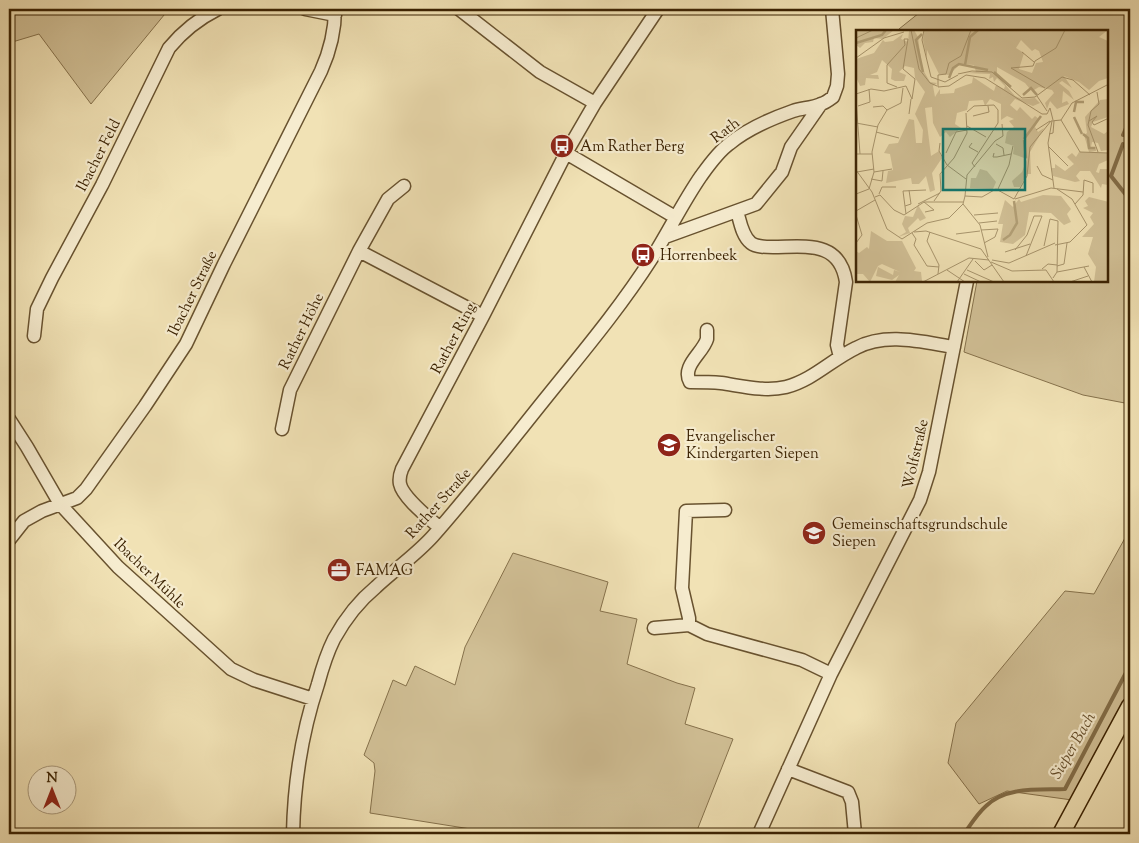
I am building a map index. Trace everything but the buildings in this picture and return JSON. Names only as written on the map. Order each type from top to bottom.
[{"type":"main road","points":[[1062,834],[1130,706]]},
{"type":"street","name":"Ibacher Feld","points":[[34,336],[37,309],[170,48],[178,37],[192,24],[218,9]]},
{"type":"street","points":[[305,9],[335,12]]},
{"type":"street","points":[[458,9],[540,72],[595,103]]},
{"type":"street","name":"Rather Ring","points":[[440,528],[403,492],[400,475],[566,153],[595,103],[658,9]]},
{"type":"street","points":[[665,237],[756,204],[782,172],[790,147],[821,104],[833,97],[837,86],[838,74],[832,9]]},
{"type":"street","name":"Ibacher Straße","points":[[9,540],[24,520],[77,498],[86,489],[186,344],[322,71],[329,54],[335,12]]},
{"type":"street","name":"Rath","points":[[675,217],[708,166],[729,144],[752,129],[786,114],[821,104]]},
{"type":"street","points":[[566,153],[675,217]]},
{"type":"street","name":"Rather Höhe","points":[[282,429],[290,390],[358,251],[388,199],[404,186]]},
{"type":"street","points":[[737,211],[746,238],[752,244],[760,246],[820,248],[829,252],[837,259],[846,282],[837,345],[840,357]]},
{"type":"street","name":"Rather Straße","points":[[293,834],[297,773],[303,741],[324,662],[334,639],[351,613],[369,593],[427,543],[477,484],[616,309],[651,259],[675,217]]},
{"type":"street","points":[[358,251],[483,316]]},
{"type":"street","name":"Wolfstraße","points":[[759,834],[831,674],[920,500],[929,472],[967,282]]},
{"type":"street","points":[[707,330],[707,338],[688,369],[687,377],[690,382],[708,382],[750,388],[784,388],[805,380],[856,348],[884,340],[910,340],[954,347]]},
{"type":"street","name":"Ibacher Mühle","points":[[9,419],[27,446],[60,504],[120,568],[231,670],[254,680],[313,699]]},
{"type":"street","points":[[689,625],[682,588],[686,511],[725,510]]},
{"type":"street","points":[[654,628],[689,625],[706,634],[802,660],[831,674]]},
{"type":"street","points":[[788,769],[848,792],[852,802],[855,834]]},
{"type":"shaded area","points":[[9,9],[169,9],[91,104],[39,34],[9,43]]},
{"type":"shaded area","points":[[924,9],[1130,9],[1130,404],[1083,395],[964,352],[977,282],[1109,282],[1109,30],[898,30]]},
{"type":"shaded area","points":[[1130,529],[1130,689],[1072,800],[1007,791],[979,804],[948,763],[956,723],[1065,591],[1094,594]]},
{"type":"shaded area","points":[[513,553],[608,582],[600,611],[637,619],[627,664],[695,688],[685,724],[733,739],[696,833],[502,834],[370,813],[375,771],[374,763],[364,755],[393,680],[406,686],[415,666],[455,685],[465,647]]},
{"type":"waterway","name":"Sieper Bach","points":[[1123,135],[1130,119]]},
{"type":"waterway","name":"Sieper Bach","points":[[1123,144],[1111,176],[1130,200]]},
{"type":"waterway","name":"Sieper Bach","points":[[964,834],[983,809],[1003,795],[1024,790],[1065,789],[1130,665]]},
{"type":"place","name":"Am Rather Berg","points":[[562,146]]},
{"type":"place","name":"Horrenbeek","points":[[643,255]]},
{"type":"place","name":"Evangelischer Kindergarten Siepen","points":[[669,445]]},
{"type":"place","name":"Gemeinschaftsgrundschule Siepen","points":[[814,533]]},
{"type":"place","name":"FAMAG","points":[[339,570]]}]
